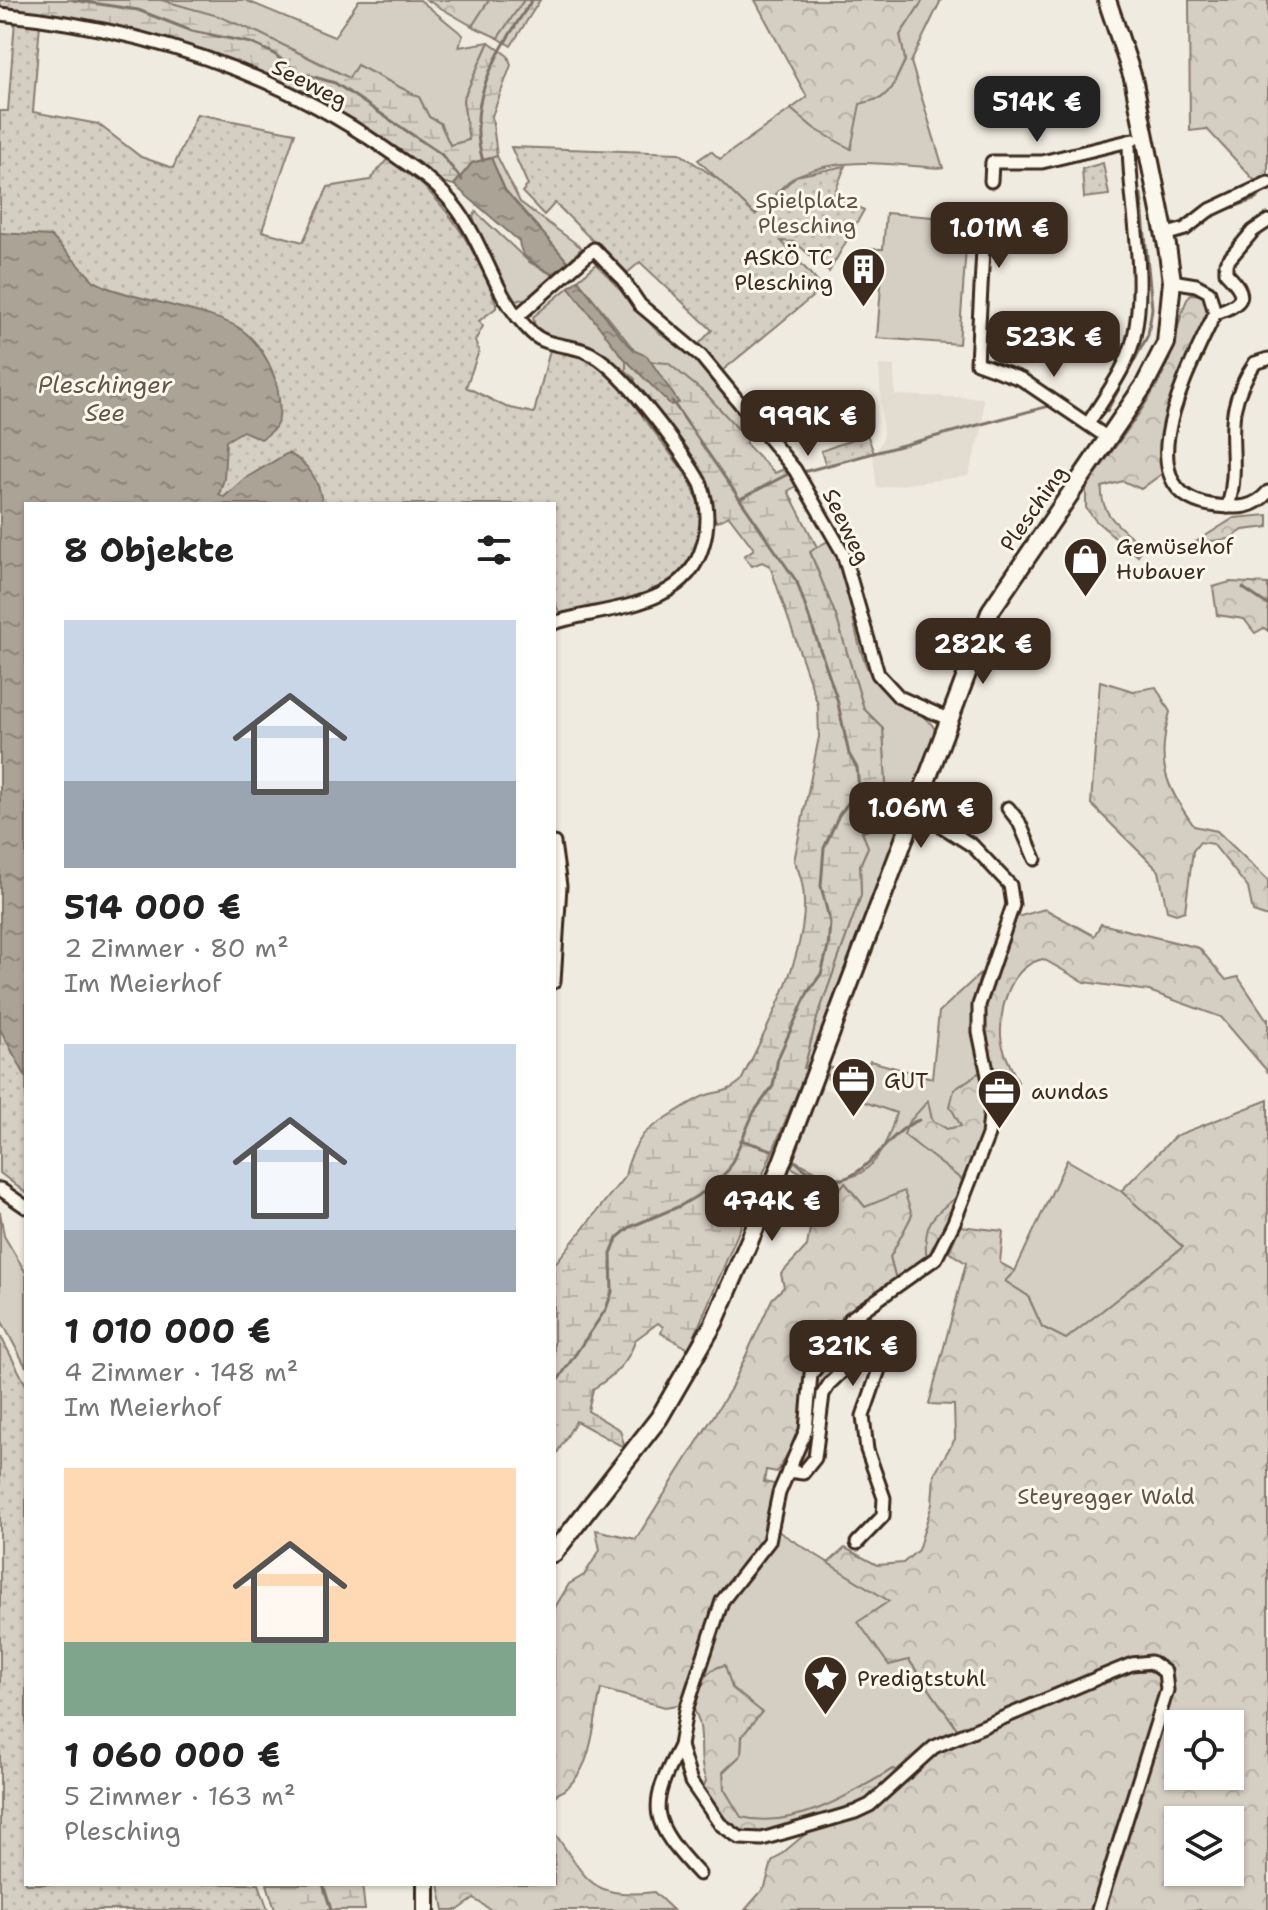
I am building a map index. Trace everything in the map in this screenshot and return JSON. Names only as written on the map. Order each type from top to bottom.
[{"type":"main road","name":"Plesching","points":[[556,1550],[659,1418],[714,1323],[772,1188],[948,719],[999,596],[1145,384],[1166,343],[1172,281],[1164,235],[1137,139],[1128,59],[1107,0]]},
{"type":"main road","points":[[426,1886],[426,1910]]},
{"type":"street","name":"Seeweg","points":[[0,14],[93,27],[204,57],[265,82],[350,126],[445,194],[473,235],[504,304],[542,340],[588,352],[617,372],[694,473],[706,506],[702,550],[685,578],[673,588],[648,600],[556,623]]},
{"type":"street","points":[[991,181],[992,162],[1042,162],[1137,139],[1139,286],[1134,339],[1123,367],[1088,424]]},
{"type":"street","points":[[1164,235],[1185,229],[1208,211],[1268,183]]},
{"type":"street","points":[[985,212],[977,363],[1021,379],[1108,438]]},
{"type":"street","points":[[1215,313],[1237,305],[1242,297],[1241,289],[1226,273],[1226,263],[1253,231],[1268,221]]},
{"type":"street","name":"Seeweg","points":[[518,316],[594,249],[621,277],[640,305],[701,356],[795,470],[843,553],[878,674],[899,697],[948,719]]},
{"type":"street","points":[[1172,281],[1196,285],[1209,292],[1215,313],[1180,391],[1165,454],[1172,478],[1189,497],[1205,505],[1263,506],[1268,492]]},
{"type":"street","points":[[1228,507],[1233,489],[1230,423],[1234,404],[1255,363],[1268,359]]},
{"type":"street","points":[[1008,808],[1019,822],[1035,859]]},
{"type":"street","points":[[699,1874],[659,1826],[657,1797],[680,1746],[686,1710],[716,1614],[728,1590],[763,1552],[769,1541],[779,1493],[806,1430],[807,1387],[811,1374],[833,1348],[850,1319],[936,1258],[988,1135],[992,1095],[979,1032],[979,1005],[1013,905],[1010,885],[973,846],[915,809]]},
{"type":"street","points":[[556,857],[560,886],[556,950]]},
{"type":"street","points":[[0,1189],[24,1206]]},
{"type":"street","points":[[788,1471],[803,1473],[815,1458],[823,1394],[830,1383],[861,1353],[877,1348],[883,1358],[863,1416],[863,1433],[881,1482],[883,1516],[857,1543]]},
{"type":"street","points":[[680,1746],[691,1782],[720,1824],[740,1838],[762,1839],[855,1812],[870,1805],[934,1747],[1132,1664],[1151,1662],[1165,1672],[1167,1690],[1098,1910]]},
{"type":"shaded area","points":[[879,365],[894,366],[895,395],[983,398],[983,427],[968,476],[877,488],[873,456],[883,439]]},
{"type":"shaded area","points":[[819,1087],[896,1113],[887,1145],[875,1160],[841,1178],[795,1161]]},
{"type":"green space","points":[[0,0],[161,0],[218,16],[349,78],[357,65],[419,97],[429,117],[440,123],[450,145],[469,140],[463,100],[489,42],[508,56],[511,65],[492,116],[497,156],[472,163],[454,185],[441,182],[268,78],[218,57],[107,25],[0,10]]},
{"type":"green space","points":[[161,0],[245,0],[334,37],[359,0],[420,0],[463,35],[459,47],[489,42],[463,100],[469,140],[450,145],[440,123],[429,117],[419,97],[357,65],[349,78],[257,34]]},
{"type":"green space","points":[[427,0],[489,0],[472,26]]},
{"type":"green space","points":[[489,0],[524,0],[498,38],[472,26]]},
{"type":"green space","points":[[524,0],[540,0],[511,46],[498,38]]},
{"type":"green space","points":[[755,0],[923,0],[900,35],[905,60],[892,88],[881,98],[860,104],[851,149],[815,129],[791,109],[807,97]]},
{"type":"green space","points":[[923,0],[941,0],[911,62],[943,168],[854,163],[818,168],[789,181],[755,215],[698,160],[711,151],[720,159],[791,109],[814,128],[857,115],[860,103],[881,98],[892,88],[905,61],[900,35]]},
{"type":"green space","points":[[1189,0],[1268,0],[1268,177],[1255,181],[1207,129],[1190,131]]},
{"type":"green space","points":[[15,20],[40,23],[33,112],[98,124],[141,157],[173,168],[197,114],[295,133],[262,231],[303,242],[328,187],[370,180],[389,157],[426,188],[454,222],[477,259],[496,303],[496,308],[479,321],[483,326],[475,341],[479,351],[466,387],[506,407],[534,413],[550,350],[594,360],[618,383],[687,476],[697,500],[701,524],[690,560],[677,576],[662,587],[626,603],[566,617],[560,614],[556,605],[556,502],[24,502],[24,1191],[0,1173],[0,111],[8,111]]},
{"type":"green space","name":"Spielplatz Plesching","points":[[511,147],[679,153],[719,180],[755,215],[796,176],[845,166],[834,195],[864,210],[829,272],[795,242],[781,241],[823,288],[722,371],[698,345],[712,330],[640,262],[626,274],[555,203],[544,215],[522,192],[528,185]]},
{"type":"green space","points":[[497,156],[520,202],[582,248],[568,262],[505,190],[491,158]]},
{"type":"green space","points":[[1103,163],[1109,195],[1084,198],[1082,169]]},
{"type":"green space","points":[[476,212],[529,262],[553,275],[527,298],[512,302],[497,278],[473,217]]},
{"type":"green space","points":[[886,213],[968,220],[959,344],[877,338],[882,273],[869,271],[870,249],[883,249]]},
{"type":"green space","points":[[597,264],[656,330],[697,361],[751,424],[739,431],[707,395],[668,364],[651,361],[635,351],[578,280]]},
{"type":"green space","points":[[569,287],[626,360],[626,371],[635,379],[635,390],[627,378],[536,332],[533,317]]},
{"type":"green space","points":[[1191,294],[1204,295],[1207,316],[1172,400],[1164,436],[1163,473],[1141,489],[1123,481],[1102,487],[1108,513],[1142,546],[1138,556],[1096,521],[1086,508],[1086,488],[1160,379],[1171,356],[1184,306]]},
{"type":"green space","points":[[626,360],[668,363],[707,395],[739,430],[746,427],[746,444],[775,473],[784,469],[798,485],[788,491],[817,547],[810,552],[836,616],[864,709],[883,728],[888,824],[862,832],[868,847],[860,865],[861,895],[817,1018],[804,1068],[807,1070],[689,1349],[661,1333],[663,1327],[658,1323],[635,1340],[619,1368],[593,1389],[588,1411],[620,1430],[625,1448],[576,1421],[556,1455],[556,1262],[625,1176],[632,1154],[643,1135],[694,1101],[727,1090],[741,1081],[779,1002],[799,942],[804,913],[803,886],[794,861],[819,737],[818,705],[770,566],[762,562],[752,566],[744,556],[754,549],[729,516],[717,522],[701,475],[635,390],[635,379],[626,371]]},
{"type":"green space","points":[[867,434],[874,453],[826,466],[821,451]]},
{"type":"green space","points":[[1268,515],[1268,527],[1243,530],[1229,539],[1194,543],[1234,518]]},
{"type":"green space","points":[[828,541],[843,573],[858,640],[869,672],[886,692],[926,718],[936,733],[807,1070],[804,1069],[817,1018],[861,895],[860,865],[868,847],[862,832],[888,824],[883,728],[864,709],[836,616],[810,551]]},
{"type":"green space","points":[[1230,582],[1268,584],[1268,631],[1264,628],[1255,633],[1244,619],[1217,615],[1213,587]]},
{"type":"green space","points":[[1100,681],[1133,691],[1156,687],[1170,712],[1164,759],[1176,798],[1194,826],[1217,831],[1268,880],[1268,917],[1253,912],[1248,888],[1213,844],[1200,842],[1193,851],[1185,911],[1176,914],[1167,911],[1159,871],[1091,804]]},
{"type":"green space","points":[[936,784],[946,792],[936,815],[926,809]]},
{"type":"green space","points":[[1045,909],[1094,936],[1101,924],[1199,948],[1226,980],[1238,977],[1267,1020],[1268,1017],[1268,1072],[1221,1017],[1149,991],[1084,982],[1043,959],[1023,969],[1005,999],[1001,1041],[1018,1082],[996,1087],[983,1024],[985,998],[1013,918]]},
{"type":"green space","points":[[981,973],[974,1010],[983,1070],[954,1090],[962,1126],[947,1129],[932,1120],[927,1101],[904,1134],[965,1182],[927,1262],[896,1280],[890,1257],[912,1215],[865,1207],[845,1183],[835,1193],[791,1167],[795,1161],[837,1178],[850,1177],[870,1166],[884,1146],[896,1113],[859,1100],[860,1090],[828,1079],[826,1066],[864,1079],[870,1061],[932,1078],[939,1012]]},
{"type":"green space","points":[[983,1070],[985,1127],[965,1182],[904,1135],[908,1123],[928,1101],[932,1120],[947,1129],[961,1126],[950,1106],[954,1090]]},
{"type":"green space","name":"Steyregger Wald","points":[[1268,1100],[1268,1910],[1103,1910],[1172,1681],[1164,1662],[1130,1657],[958,1730],[909,1660],[889,1665],[858,1622],[889,1601],[828,1563],[845,1548],[877,1565],[903,1563],[918,1550],[932,1504],[934,1474],[955,1439],[954,1405],[929,1404],[966,1263],[949,1252],[960,1226],[1003,1231],[1000,1263],[1015,1271],[1005,1281],[1028,1296],[1042,1327],[1066,1339],[1183,1247],[1121,1191],[1175,1136]]},
{"type":"green space","points":[[1067,1160],[1121,1191],[1183,1247],[1066,1340],[1042,1327],[1028,1296],[1004,1281],[1015,1271]]},
{"type":"green space","points":[[845,1183],[865,1207],[904,1191],[912,1215],[890,1257],[896,1280],[855,1305],[833,1343],[806,1373],[802,1387],[801,1431],[777,1472],[766,1470],[764,1482],[774,1484],[766,1538],[760,1553],[724,1586],[683,1704],[665,1707],[601,1689],[584,1764],[567,1788],[556,1795],[556,1606],[569,1584],[584,1575],[600,1550],[596,1530],[636,1539],[730,1390],[772,1299],[784,1287],[781,1274],[807,1246],[812,1218]]},
{"type":"green space","points":[[960,1195],[939,1246],[927,1262],[926,1239],[930,1222]]},
{"type":"green space","points":[[0,1212],[4,1236],[24,1270],[24,1363],[0,1318]]},
{"type":"green space","points":[[867,1312],[888,1337],[867,1346],[839,1370],[825,1401],[810,1460],[804,1468],[797,1467],[811,1428],[816,1373]]},
{"type":"green space","points":[[0,1335],[24,1381],[24,1886],[260,1886],[268,1910],[0,1910]]},
{"type":"green space","points":[[776,1530],[890,1601],[859,1622],[909,1660],[958,1730],[937,1739],[900,1771],[892,1769],[839,1800],[801,1815],[761,1820],[741,1818],[724,1789],[723,1772],[741,1755],[742,1736],[761,1712],[731,1688],[702,1678],[724,1605],[770,1551]]},
{"type":"green space","points":[[725,1665],[732,1688],[762,1712],[742,1736],[741,1755],[723,1772],[724,1789],[741,1817],[761,1820],[800,1815],[820,1808],[893,1769],[909,1775],[932,1754],[1127,1671],[1153,1671],[1160,1678],[1162,1693],[1096,1910],[745,1910],[765,1887],[772,1862],[816,1825],[763,1833],[739,1829],[727,1821],[701,1792],[706,1781],[700,1726],[694,1710],[706,1676]]},
{"type":"green space","points":[[556,1835],[592,1883],[616,1893],[654,1892],[673,1910],[491,1910],[474,1899],[458,1910],[444,1910],[439,1886],[556,1886]]},
{"type":"green space","points":[[268,1886],[362,1886],[365,1910],[275,1910]]},
{"type":"water","points":[[491,158],[505,190],[568,262],[553,275],[531,262],[523,254],[519,241],[454,185],[472,163]]},
{"type":"water","name":"Pleschinger See","points":[[0,233],[51,236],[94,281],[106,287],[198,312],[242,330],[262,352],[272,370],[278,389],[279,418],[272,431],[261,439],[243,431],[226,441],[224,479],[219,494],[224,497],[244,479],[288,453],[312,474],[322,502],[24,502],[24,1073],[0,1029]]},
{"type":"water","points":[[578,280],[622,338],[635,351],[647,356],[679,403],[671,405],[621,355],[569,287]]},
{"type":"waterway","points":[[73,0],[138,10],[192,31],[251,43],[273,53],[297,72],[335,83],[441,154],[462,180]]},
{"type":"waterway","points":[[483,161],[478,138],[481,96],[497,57],[532,0]]},
{"type":"waterway","points":[[1222,211],[1256,199],[1268,188]]},
{"type":"waterway","points":[[1107,411],[1148,335],[1152,308],[1141,194]]},
{"type":"waterway","points":[[556,1383],[606,1309],[612,1292],[611,1254],[617,1238],[630,1227],[680,1206],[712,1187],[729,1169],[754,1112],[773,1086],[778,1058],[808,992],[821,974],[828,947],[830,923],[821,886],[824,848],[839,815],[859,789],[857,768],[849,754],[837,699],[797,582],[672,401]]},
{"type":"waterway","points":[[803,472],[1049,406]]},
{"type":"waterway","points":[[742,498],[788,474]]},
{"type":"waterway","points":[[1243,588],[1268,605]]},
{"type":"waterway","points":[[795,1161],[816,1176],[833,1180],[849,1177],[904,1128],[919,1120]]},
{"type":"waterway","points":[[741,1140],[772,1150]]},
{"type":"waterway","points":[[324,1886],[331,1910]]},
{"type":"place","name":"ASKÖ TC Plesching","points":[[864,309]]},
{"type":"place","name":"Gemüsehof Hubauer","points":[[1085,598]]},
{"type":"place","name":"GUT","points":[[853,1119]]},
{"type":"place","name":"aundas","points":[[1000,1130]]},
{"type":"place","name":"Predigtstuhl","points":[[826,1717]]}]
